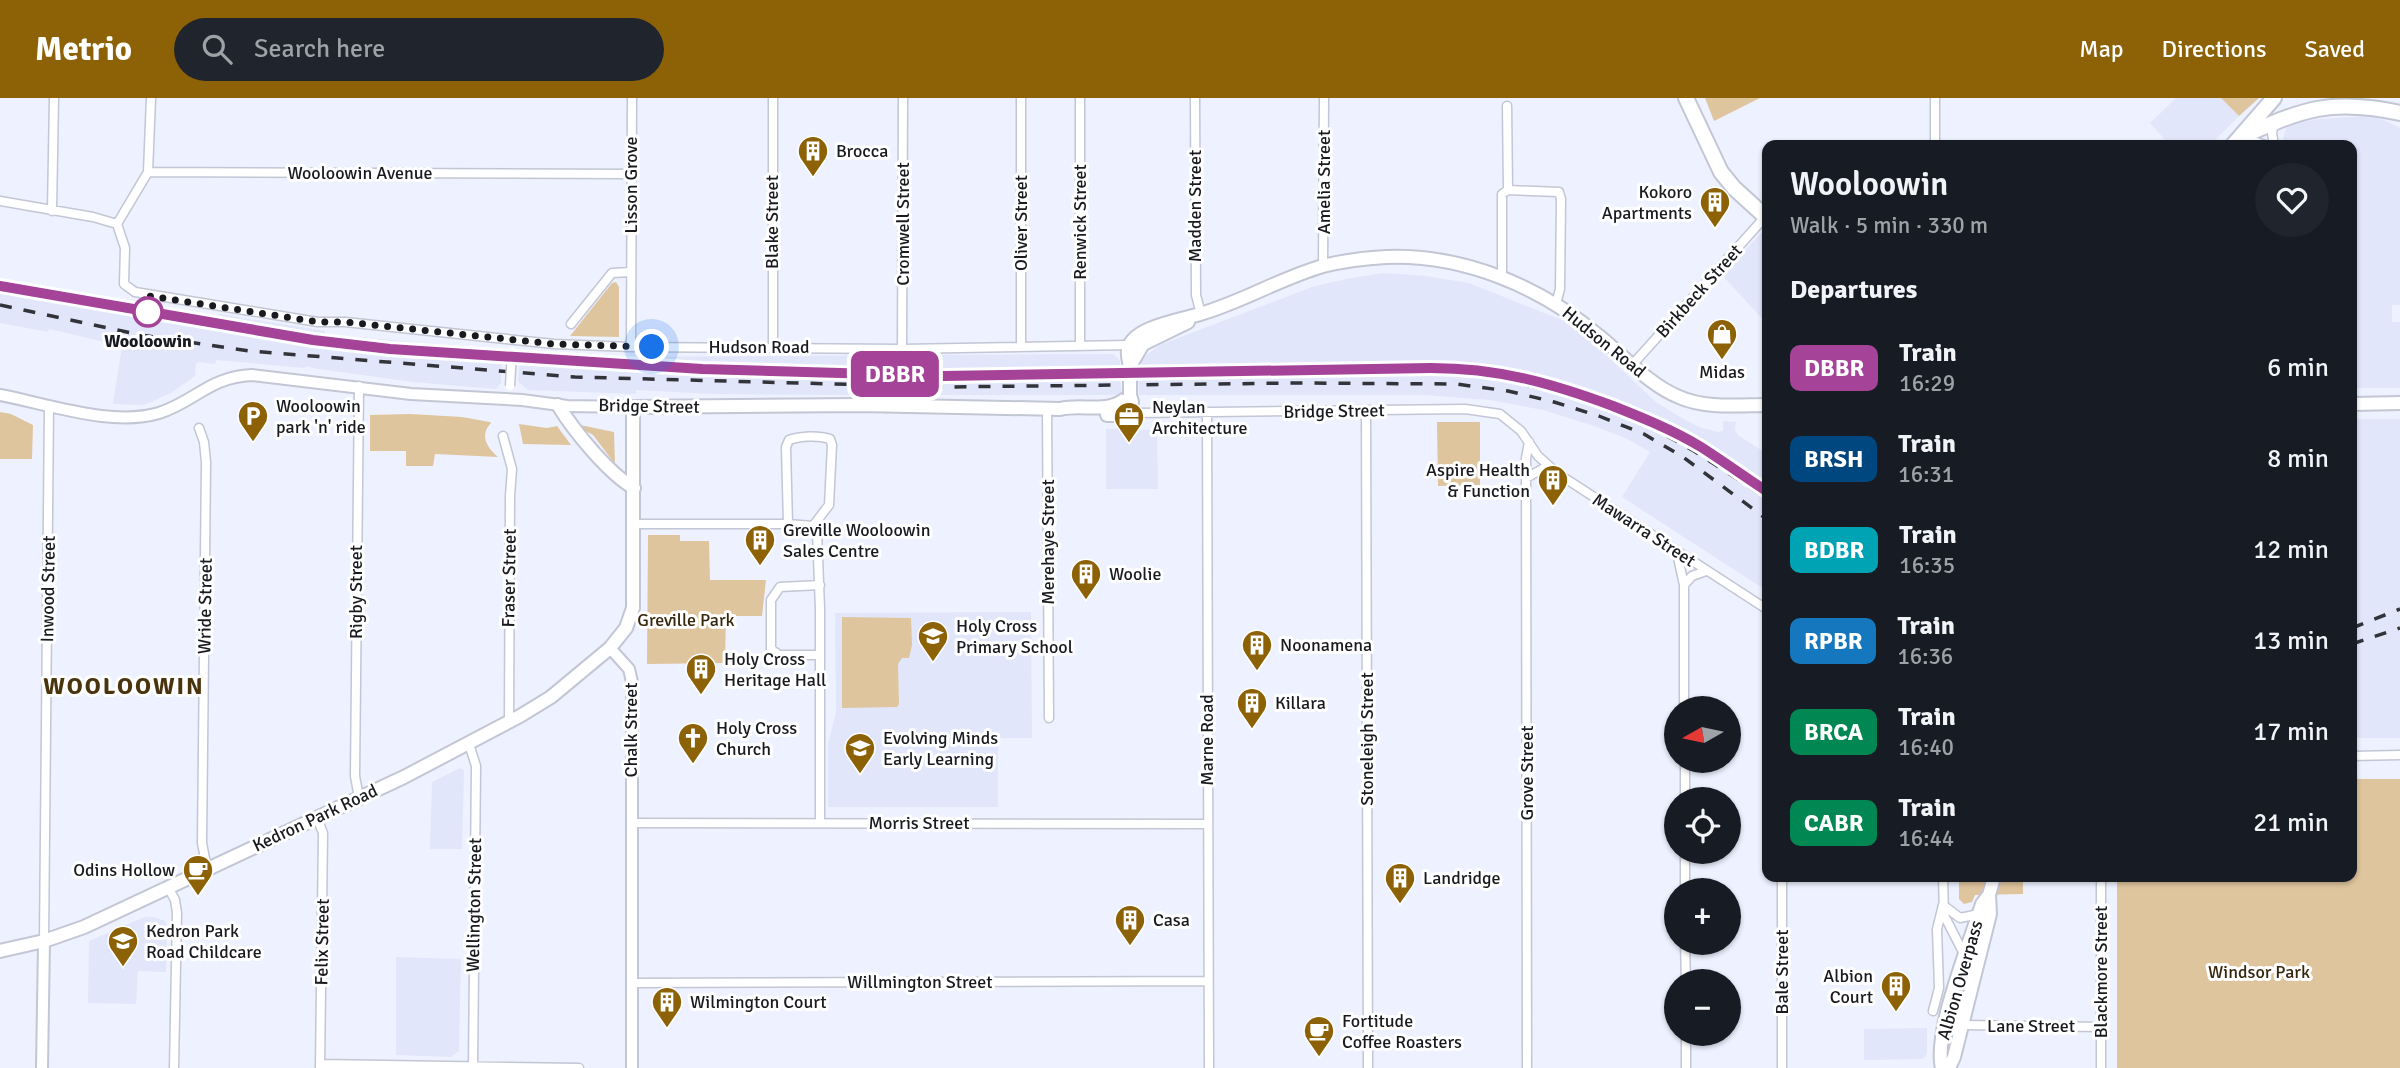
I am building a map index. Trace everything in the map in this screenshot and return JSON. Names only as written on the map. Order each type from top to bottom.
[{"type":"highway","points":[[1686,98],[1721,172],[1762,214]]},
{"type":"highway","points":[[2239,140],[2254,118],[2274,98]]},
{"type":"highway","points":[[2309,98],[2390,105]]},
{"type":"highway","points":[[2239,140],[2275,120],[2310,107],[2344,102]]},
{"type":"main road","name":"Hudson Road","points":[[1134,346],[1143,332],[1201,314],[1323,266],[1385,257],[1412,257],[1440,260],[1502,278],[1556,304],[1583,322],[1665,390],[1693,402],[1762,405]]},
{"type":"main road","points":[[1126,411],[1131,404],[1127,352],[1134,346]]},
{"type":"main road","name":"Bridge Street","points":[[633,407],[861,405],[904,408],[1054,409],[1075,406],[1113,407],[1130,395]]},
{"type":"main road","points":[[2357,404],[2400,403]]},
{"type":"main road","points":[[558,405],[619,480],[634,488]]},
{"type":"main road","points":[[610,648],[625,631],[632,613],[633,407]]},
{"type":"main road","name":"Bridge Street","points":[[1054,409],[1092,415],[1112,415],[1126,411]]},
{"type":"main road","name":"Kedron Park Road","points":[[0,951],[44,941],[84,927],[469,744],[551,696],[610,648]]},
{"type":"main road","name":"Albion Overpass","points":[[1949,1068],[1990,914],[1989,895],[1993,882]]},
{"type":"main road","name":"Albion Overpass","points":[[1942,1068],[1940,1053],[1943,1027],[1983,902],[1989,895]]},
{"type":"street","points":[[52,211],[54,98]]},
{"type":"street","points":[[0,201],[93,217],[117,224],[148,172],[151,98]]},
{"type":"street","name":"Lisson Grove","points":[[631,347],[632,98]]},
{"type":"street","name":"Blake Street","points":[[773,98],[773,347]]},
{"type":"street","name":"Cromwell Street","points":[[902,349],[903,98]]},
{"type":"street","name":"Oliver Street","points":[[1021,98],[1021,347]]},
{"type":"street","name":"Renwick Street","points":[[1080,98],[1080,345]]},
{"type":"street","name":"Madden Street","points":[[1195,98],[1196,295],[1201,314]]},
{"type":"street","name":"Amelia Street","points":[[1323,266],[1324,98]]},
{"type":"street","points":[[1935,98],[1935,140]]},
{"type":"street","points":[[1507,106],[1508,190]]},
{"type":"street","points":[[2273,140],[2275,120]]},
{"type":"street","name":"Wooloowin Avenue","points":[[148,172],[632,174]]},
{"type":"street","points":[[1502,278],[1503,192],[1553,191],[1560,195],[1560,285],[1556,304]]},
{"type":"street","name":"Birkbeck Street","points":[[1633,364],[1762,222]]},
{"type":"street","name":"Hudson Road","points":[[117,224],[125,248],[124,284],[135,292],[318,322],[345,322],[554,344],[631,347],[902,349],[1134,346]]},
{"type":"street","points":[[571,324],[612,273],[631,272]]},
{"type":"street","points":[[509,400],[512,338]]},
{"type":"street","name":"Bridge Street","points":[[49,405],[113,418],[144,416],[169,409],[211,384],[239,375],[264,375],[411,394],[558,405],[633,407]]},
{"type":"street","name":"Rigby Street","points":[[359,386],[355,784],[359,798]]},
{"type":"street","points":[[0,395],[49,405]]},
{"type":"street","name":"Inwood Street","points":[[44,941],[49,405]]},
{"type":"street","name":"Merehaye Street","points":[[1049,718],[1054,409]]},
{"type":"street","name":"Bridge Street","points":[[1126,411],[1488,410],[1511,422],[1529,442]]},
{"type":"street","name":"Stoneleigh Street","points":[[1366,411],[1368,1068]]},
{"type":"street","name":"Marne Road","points":[[1207,412],[1209,1068]]},
{"type":"street","name":"Wride Street","points":[[199,428],[204,442],[206,465],[202,843],[207,869]]},
{"type":"street","name":"Fraser Street","points":[[503,436],[512,475],[509,723]]},
{"type":"street","points":[[788,524],[786,447],[789,440],[796,438],[825,437],[830,439],[832,445],[829,505],[813,526]]},
{"type":"street","name":"Mawarra Street","points":[[1529,442],[1548,466],[1762,606]]},
{"type":"street","name":"Grove Street","points":[[1527,1068],[1526,458],[1529,442]]},
{"type":"street","points":[[1526,478],[1548,466]]},
{"type":"street","points":[[634,524],[788,524],[813,526],[817,531],[820,585],[820,823]]},
{"type":"street","points":[[1677,553],[1684,585],[1684,696]]},
{"type":"street","points":[[1684,585],[1692,576],[1706,571]]},
{"type":"street","points":[[820,585],[780,587],[771,600],[771,649],[779,655],[820,655]]},
{"type":"street","name":"Chalk Street","points":[[610,648],[629,668],[632,677],[632,1068]]},
{"type":"street","name":"Wellington Street","points":[[469,744],[476,766],[473,1067]]},
{"type":"street","points":[[2357,756],[2400,755]]},
{"type":"street","name":"Felix Street","points":[[317,818],[323,833],[320,1066]]},
{"type":"street","name":"Morris Street","points":[[631,823],[1207,824]]},
{"type":"street","name":"Bale Street","points":[[1782,882],[1782,1068]]},
{"type":"street","points":[[1943,882],[1943,905],[1947,923],[1965,956]]},
{"type":"street","name":"Blackmore Street","points":[[2101,882],[2101,1068]]},
{"type":"street","points":[[168,887],[175,900],[177,914],[174,1068]]},
{"type":"street","points":[[1943,905],[1960,918],[1979,914]]},
{"type":"street","points":[[1933,1011],[1939,988],[1937,929],[1943,905]]},
{"type":"street","points":[[41,1068],[44,941]]},
{"type":"street","name":"Willmington Street","points":[[631,983],[1208,981]]},
{"type":"street","name":"Lane Street","points":[[1962,1025],[2101,1027]]},
{"type":"street","points":[[1686,1046],[1686,1068]]},
{"type":"street","points":[[320,1066],[579,1068]]},
{"type":"shaded area","points":[[2176,98],[2221,98],[2239,116],[2215,140],[2165,140],[2150,123]]},
{"type":"shaded area","points":[[2368,116],[2400,128],[2400,305],[2392,305],[2392,322],[2400,322],[2400,388],[2357,388],[2357,140],[2283,139],[2286,128],[2290,125],[2317,119]]},
{"type":"shaded area","points":[[1761,233],[1762,319],[1722,275]]},
{"type":"shaded area","points":[[1384,273],[1469,283],[1562,320],[1588,338],[1656,402],[1699,427],[1718,432],[1723,431],[1723,421],[1736,422],[1735,430],[1738,435],[1762,451],[1762,588],[1622,497],[1650,452],[1597,427],[1543,410],[1490,400],[1426,395],[1139,395],[1138,366],[1141,359],[1160,345],[1312,287]]},
{"type":"shaded area","points":[[0,278],[4,281],[218,316],[219,314],[325,331],[325,334],[502,350],[501,383],[496,389],[412,382],[306,366],[216,360],[215,364],[198,362],[195,376],[171,393],[151,402],[143,405],[113,404],[122,346],[49,329],[48,332],[0,323]]},
{"type":"shaded area","points":[[521,351],[606,357],[1114,354],[1120,361],[1121,393],[840,395],[711,394],[636,390],[636,394],[528,390],[518,381]]},
{"type":"shaded area","points":[[2357,419],[2400,419],[2400,738],[2357,738]]},
{"type":"shaded area","points":[[1106,429],[1157,430],[1158,489],[1106,489]]},
{"type":"shaded area","name":"Holy Cross Primary School","points":[[1031,612],[1032,738],[998,738],[998,807],[828,807],[828,743],[836,713],[835,613]]},
{"type":"shaded area","points":[[460,768],[464,770],[462,849],[430,849],[432,782]]},
{"type":"shaded area","points":[[145,917],[165,921],[166,972],[138,971],[136,1004],[88,1003],[89,941]]},
{"type":"shaded area","points":[[396,957],[461,959],[459,1051],[451,1057],[396,1055]]},
{"type":"shaded area","points":[[1927,1028],[1927,1054],[1923,1059],[1864,1060],[1864,1029]]},
{"type":"green space","points":[[1705,98],[1760,98],[1714,121]]},
{"type":"green space","points":[[2221,98],[2259,98],[2239,116]]},
{"type":"green space","points":[[616,282],[619,287],[619,337],[570,336],[612,283]]},
{"type":"green space","points":[[0,412],[11,414],[33,425],[32,459],[0,459]]},
{"type":"green space","points":[[370,415],[462,417],[490,422],[485,437],[498,457],[435,454],[433,466],[406,466],[406,451],[370,451]]},
{"type":"green space","points":[[1437,422],[1480,422],[1480,485],[1438,486]]},
{"type":"green space","points":[[519,424],[547,428],[557,426],[571,445],[523,444]]},
{"type":"green space","points":[[580,425],[614,432],[615,464],[593,435]]},
{"type":"green space","name":"Greville Park","points":[[648,535],[680,535],[680,541],[709,541],[710,580],[766,580],[762,616],[726,616],[725,663],[647,664]]},
{"type":"green space","points":[[842,617],[911,618],[912,645],[909,658],[902,658],[898,664],[897,707],[842,708]]},
{"type":"green space","name":"Windsor Park","points":[[2357,779],[2400,779],[2400,1068],[2117,1068],[2117,882],[2357,882]]},
{"type":"green space","points":[[1959,882],[2023,882],[2023,894],[1975,895],[1972,902],[1964,904],[1959,899]]},
{"type":"railway","points":[[0,291],[358,351]]},
{"type":"railway","points":[[0,305],[141,335],[249,351],[575,377],[945,387],[1456,384],[1508,391],[1554,402],[1644,434],[1683,457],[1762,516]]},
{"type":"railway","points":[[349,344],[406,351],[702,369],[944,376],[1455,368],[1540,381]]},
{"type":"railway","points":[[1526,385],[1579,398],[1629,417]]},
{"type":"railway","points":[[1622,410],[1650,420],[1680,436]]},
{"type":"railway","points":[[1667,436],[1762,495]]},
{"type":"railway","points":[[2357,626],[2400,609]]},
{"type":"railway","points":[[2357,642],[2400,628]]},
{"type":"train","name":"DBBR","points":[[0,286],[313,340],[390,349],[702,369],[944,376],[1431,368],[1474,370],[1512,375],[1558,386],[1650,420],[1699,446],[1762,488]]},
{"type":"place","name":"Brocca","points":[[813,178]]},
{"type":"place","name":"Kokoro Apartments","points":[[1715,229]]},
{"type":"place","name":"Wooloowin","points":[[148,312]]},
{"type":"place","name":"Midas","points":[[1722,361]]},
{"type":"place","name":"Wooloowin park 'n' ride","points":[[253,443]]},
{"type":"place","name":"Neylan Architecture","points":[[1129,444]]},
{"type":"place","name":"Aspire Health & Function","points":[[1553,507]]},
{"type":"place","name":"Greville Wooloowin Sales Centre","points":[[760,567]]},
{"type":"place","name":"Woolie","points":[[1086,601]]},
{"type":"place","name":"Holy Cross Primary School","points":[[933,663]]},
{"type":"place","name":"Noonamena","points":[[1257,672]]},
{"type":"place","name":"Holy Cross Heritage Hall","points":[[701,696]]},
{"type":"place","name":"Killara","points":[[1252,730]]},
{"type":"place","name":"Holy Cross Church","points":[[693,765]]},
{"type":"place","name":"Evolving Minds Early Learning","points":[[860,775]]},
{"type":"place","name":"Odins Hollow","points":[[198,897]]},
{"type":"place","name":"Landridge","points":[[1400,905]]},
{"type":"place","name":"Casa","points":[[1130,947]]},
{"type":"place","name":"Kedron Park Road Childcare","points":[[123,968]]},
{"type":"place","name":"Albion Court","points":[[1896,1013]]},
{"type":"place","name":"Wilmington Court","points":[[667,1029]]},
{"type":"place","name":"Fortitude Coffee Roasters","points":[[1319,1058]]},
{"type":"district","name":"WOOLOOWIN","points":[[124,686]]},
{"type":"route","points":[[148,312],[143,295],[318,322],[345,322],[554,344],[652,347]]}]
